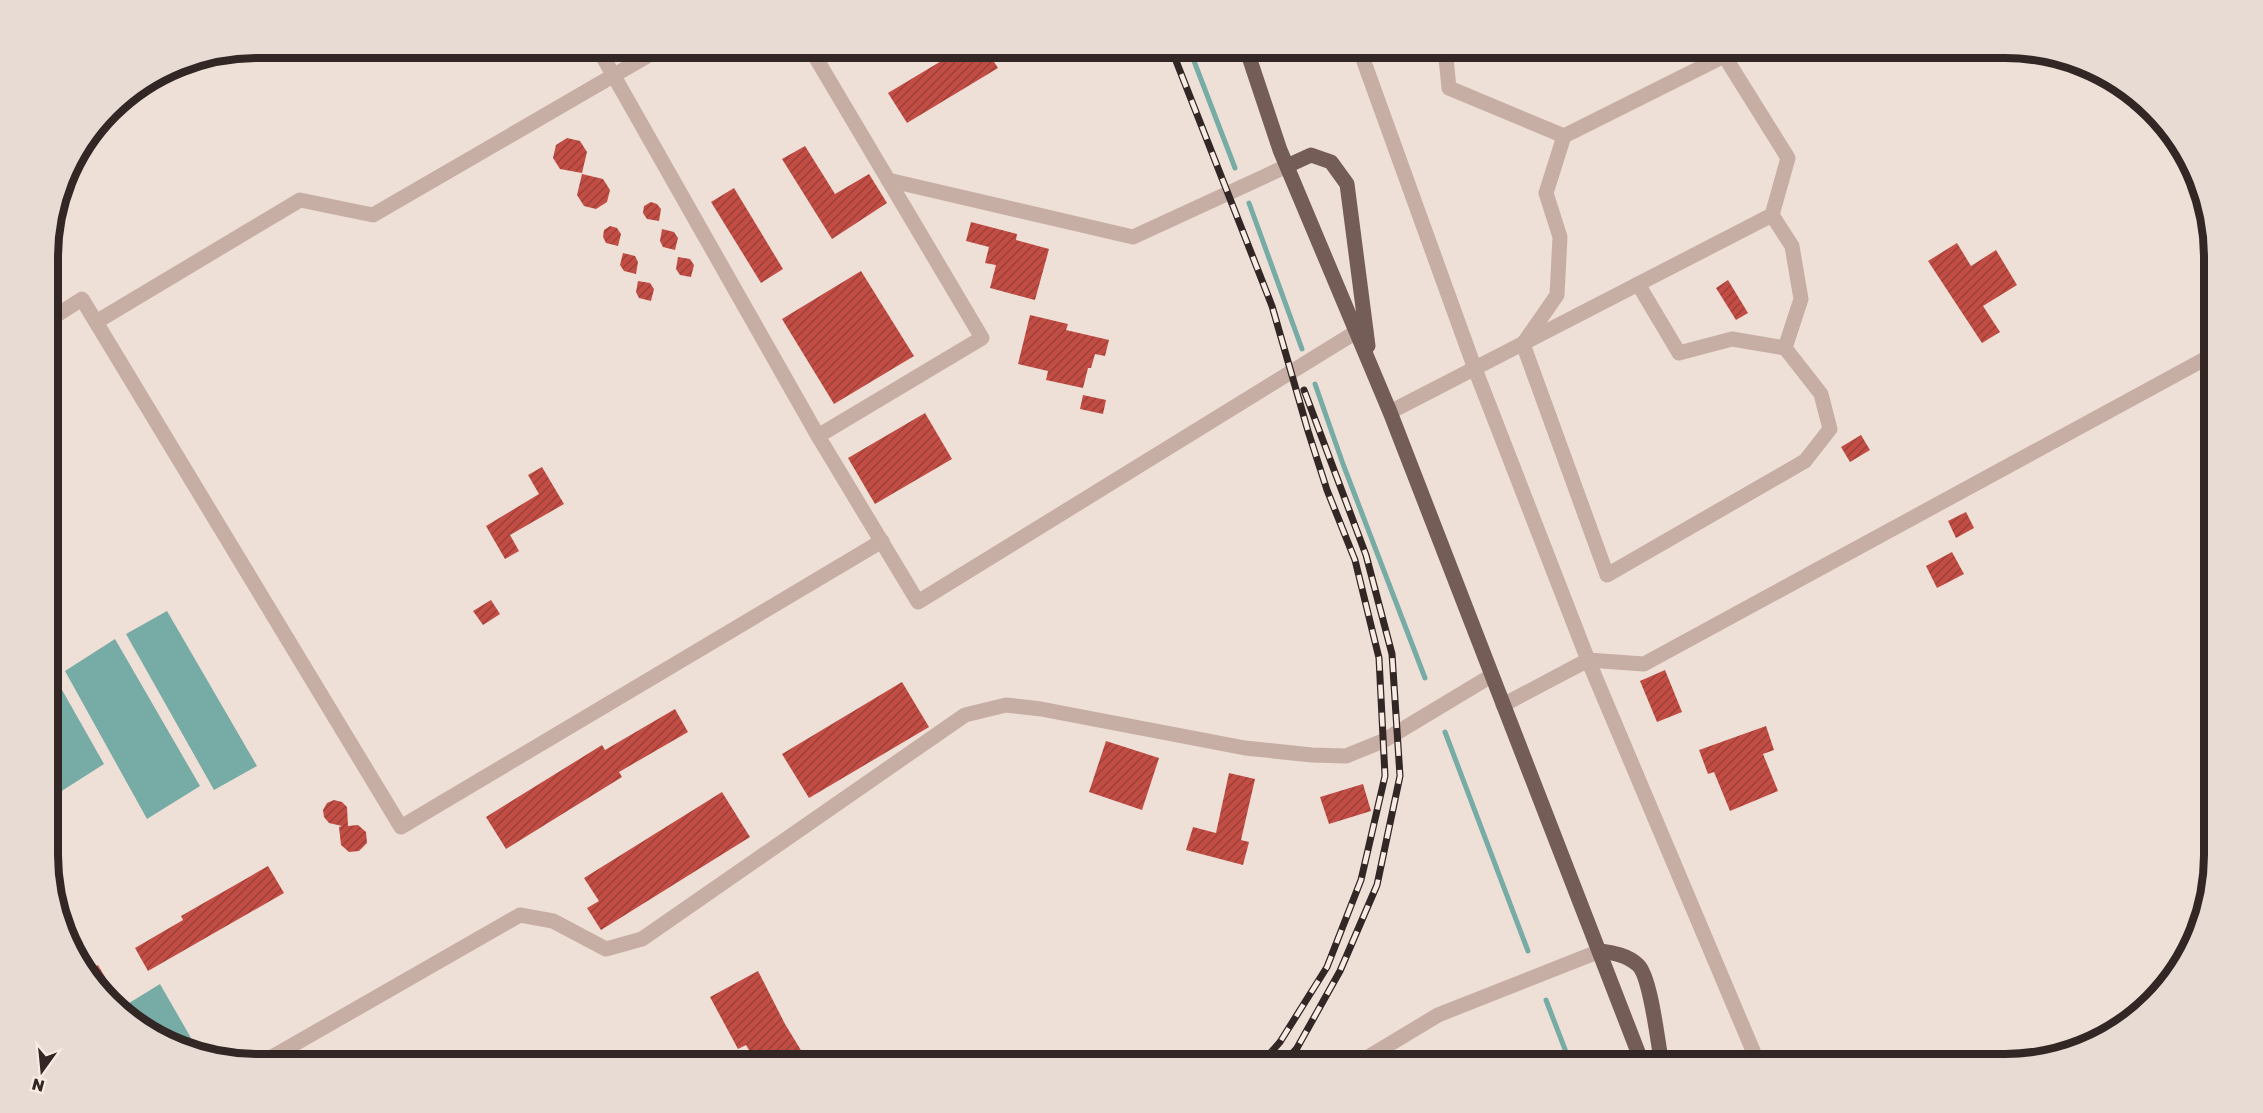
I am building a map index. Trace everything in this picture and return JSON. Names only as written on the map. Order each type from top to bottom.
[{"type":"main road","points":[[1249,58],[1287,166],[1390,412],[1639,1054]]},
{"type":"main road","points":[[1287,166],[1311,155],[1331,162],[1347,184],[1370,364]]},
{"type":"main road","points":[[1599,951],[1622,955],[1640,967],[1650,993],[1660,1054]]},
{"type":"lane","points":[[604,58],[819,436],[918,602],[1356,332]]},
{"type":"lane","points":[[96,322],[300,200],[373,215],[644,58]]},
{"type":"lane","points":[[816,58],[982,338],[819,436]]},
{"type":"lane","points":[[1363,58],[1475,369],[1588,660],[1754,1054]]},
{"type":"lane","points":[[1446,58],[1449,88],[1564,136]]},
{"type":"lane","points":[[1523,344],[1557,295],[1560,237],[1546,193],[1564,136],[1711,58]]},
{"type":"lane","points":[[1390,412],[1772,215],[1788,158],[1726,58]]},
{"type":"lane","points":[[888,180],[1133,237],[1287,166]]},
{"type":"lane","points":[[1772,215],[1792,246],[1801,299],[1785,348]]},
{"type":"lane","points":[[1523,344],[1607,575],[1805,461],[1830,429],[1821,394],[1785,348],[1732,339],[1679,353],[1638,284]]},
{"type":"lane","points":[[59,314],[82,299],[401,827],[882,542]]},
{"type":"lane","points":[[1503,705],[1588,660],[1644,664],[2204,359]]},
{"type":"lane","points":[[277,1054],[520,915],[553,921],[606,949],[642,939],[965,715],[1006,705],[1041,709],[1245,748],[1346,756],[1383,741],[1491,676]]},
{"type":"lane","points":[[1373,1054],[1438,1015],[1599,951]]},
{"type":"water","points":[[167,611],[257,766],[214,790],[126,634]]},
{"type":"water","points":[[115,639],[200,786],[147,819],[65,671]]},
{"type":"water","points":[[58,683],[104,764],[58,793]]},
{"type":"water","points":[[160,984],[191,1038],[186,1041],[170,1034],[147,1021],[127,1005]]},
{"type":"building","points":[[946,58],[992,58],[998,68],[907,123],[888,93]]},
{"type":"building","points":[[567,138],[580,141],[587,152],[582,173],[560,169],[553,158],[556,145]]},
{"type":"building","points":[[805,146],[835,194],[869,174],[887,203],[832,239],[782,159]]},
{"type":"building","points":[[582,174],[603,179],[610,190],[607,202],[596,209],[584,206],[577,195]]},
{"type":"building","points":[[734,188],[783,269],[761,283],[711,202]]},
{"type":"building","points":[[651,202],[657,204],[661,209],[659,221],[647,219],[643,213],[644,206]]},
{"type":"building","points":[[971,222],[1017,234],[1016,240],[1049,249],[1035,300],[990,288],[996,265],[985,263],[989,247],[966,241]]},
{"type":"building","points":[[610,226],[617,228],[621,234],[618,246],[606,243],[603,237],[604,230]]},
{"type":"building","points":[[662,229],[674,232],[678,238],[675,250],[663,247],[660,241]]},
{"type":"building","points":[[1957,243],[1971,266],[1996,250],[2017,285],[1983,306],[2000,332],[1982,343],[1928,261]]},
{"type":"building","points":[[623,253],[635,256],[638,262],[636,274],[624,271],[620,265]]},
{"type":"building","points":[[678,257],[690,259],[694,265],[691,277],[680,275],[676,269]]},
{"type":"building","points":[[861,271],[914,356],[834,404],[782,319]]},
{"type":"building","points":[[1728,280],[1748,313],[1736,320],[1716,288]]},
{"type":"building","points":[[638,281],[650,283],[654,289],[651,301],[639,298],[636,292]]},
{"type":"building","points":[[1030,315],[1068,324],[1066,330],[1109,340],[1105,356],[1095,354],[1091,368],[1088,368],[1083,388],[1046,380],[1048,371],[1018,364]]},
{"type":"building","points":[[1083,395],[1106,400],[1103,414],[1080,409]]},
{"type":"building","points":[[925,413],[952,459],[875,504],[848,458]]},
{"type":"building","points":[[1861,435],[1870,450],[1850,462],[1841,447]]},
{"type":"building","points":[[542,467],[564,504],[510,535],[519,551],[505,559],[486,526],[539,494],[528,475]]},
{"type":"building","points":[[1966,512],[1974,528],[1956,538],[1948,521]]},
{"type":"building","points":[[1952,552],[1964,574],[1937,588],[1926,566]]},
{"type":"building","points":[[491,600],[500,614],[483,625],[473,611]]},
{"type":"building","points":[[1665,670],[1682,712],[1657,722],[1640,681]]},
{"type":"building","points":[[902,682],[929,727],[809,798],[782,754]]},
{"type":"building","points":[[675,709],[688,732],[619,772],[622,777],[506,849],[486,817],[602,745],[605,750]]},
{"type":"building","points":[[1766,726],[1774,750],[1763,754],[1778,791],[1730,811],[1714,772],[1708,774],[1699,750]]},
{"type":"building","points":[[1106,741],[1159,758],[1142,810],[1089,792]]},
{"type":"building","points":[[1229,773],[1255,779],[1241,840],[1249,842],[1243,865],[1186,850],[1193,827],[1216,833]]},
{"type":"building","points":[[1363,784],[1371,811],[1329,824],[1320,797]]},
{"type":"building","points":[[722,792],[750,837],[601,930],[587,908],[599,901],[584,878]]},
{"type":"building","points":[[334,800],[342,802],[347,807],[348,826],[358,825],[366,832],[367,843],[359,851],[349,852],[341,845],[339,827],[342,826],[329,823],[324,817],[323,810],[327,803]]},
{"type":"building","points":[[268,866],[284,893],[148,971],[135,948],[183,920],[181,916]]},
{"type":"building","points":[[98,965],[115,993],[100,977],[94,968]]},
{"type":"building","points":[[758,971],[803,1054],[751,1054],[746,1045],[738,1049],[710,997]]},
{"type":"waterway","points":[[1193,58],[1235,168]]},
{"type":"waterway","points":[[1249,203],[1302,349]]},
{"type":"waterway","points":[[1315,384],[1343,464],[1425,678]]},
{"type":"waterway","points":[[1445,732],[1528,951]]},
{"type":"waterway","points":[[1546,1000],[1567,1054]]},
{"type":"railway","points":[[1175,58],[1272,306],[1327,490],[1355,560],[1379,658],[1385,776],[1361,880],[1327,967],[1280,1042],[1270,1054]]},
{"type":"railway","points":[[1292,1054],[1340,971],[1377,885],[1400,776],[1392,654],[1366,555],[1304,390]]}]
